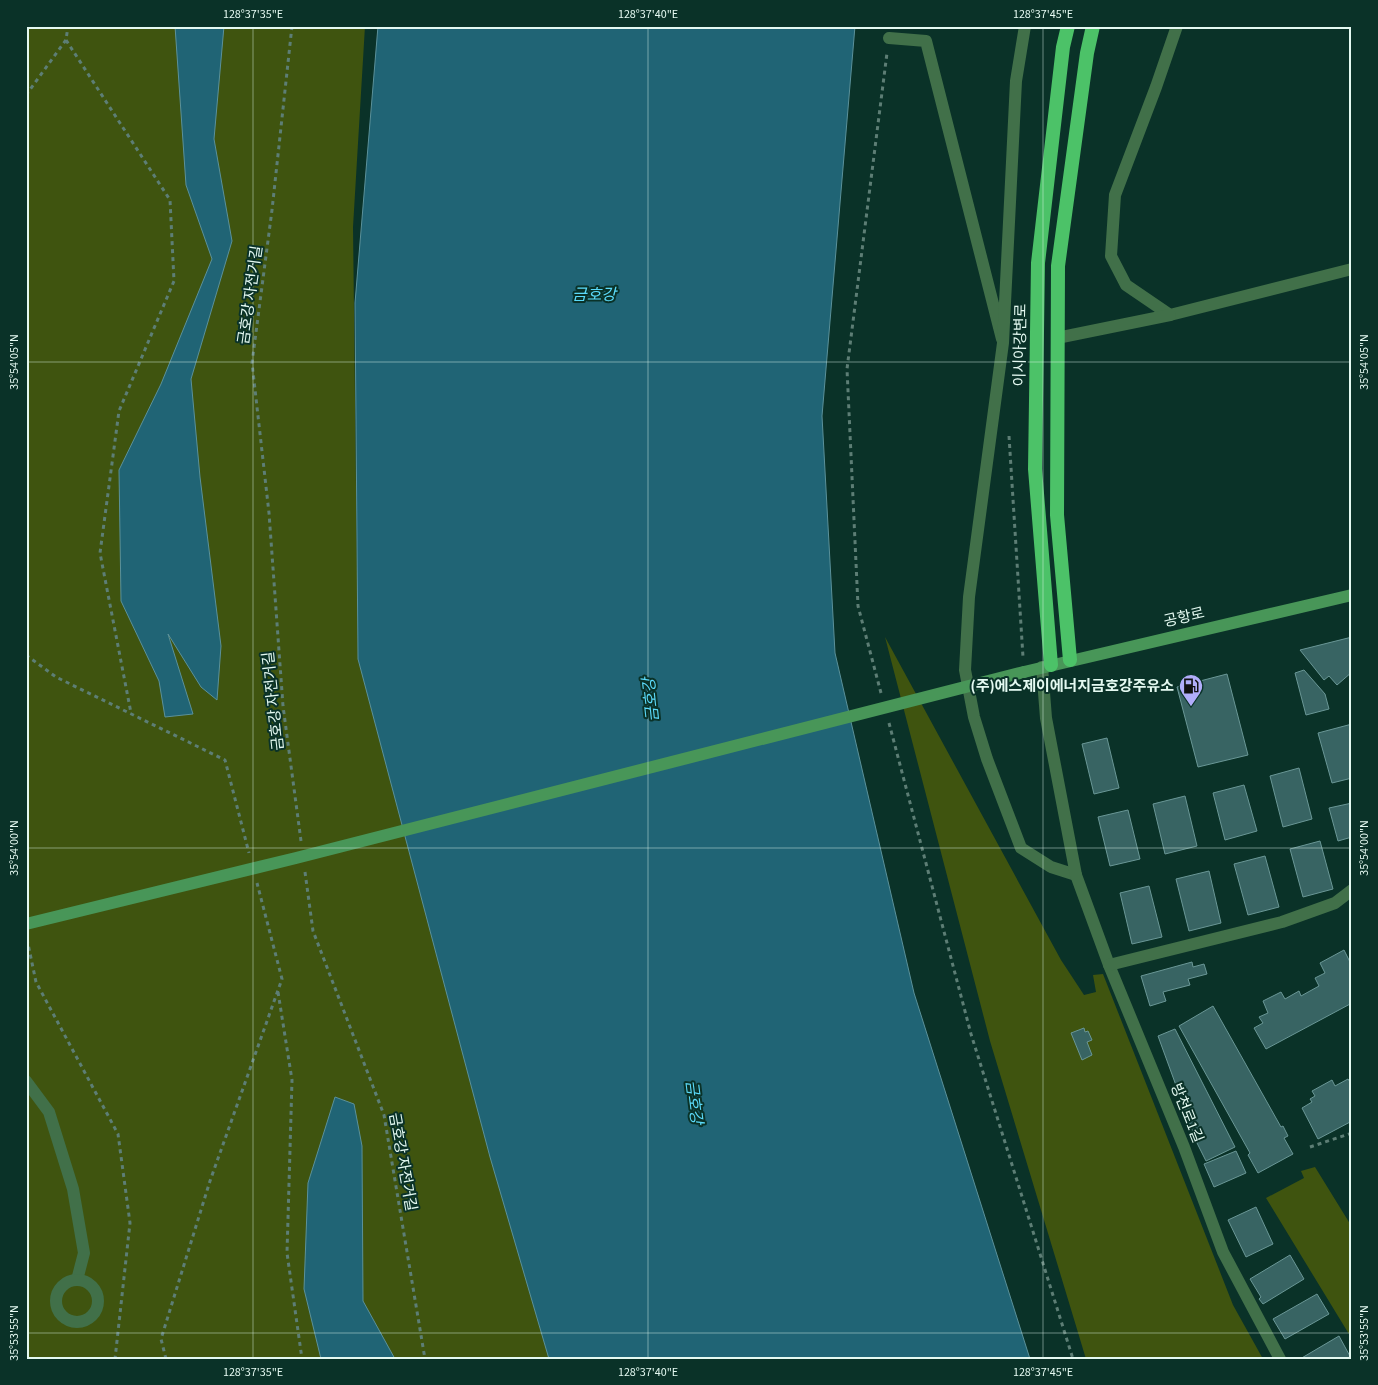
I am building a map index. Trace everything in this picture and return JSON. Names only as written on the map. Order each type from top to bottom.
[{"type":"highway","name":"이시아강변로","points":[[1046,666],[1035,469],[1038,263],[1062,47],[1068,26]]},
{"type":"highway","points":[[1070,660],[1057,515],[1058,266],[1087,53],[1093,26]]},
{"type":"main road","name":"공항로","points":[[26,924],[296,858],[1070,660],[1352,595]]},
{"type":"street","points":[[1025,26],[1016,80],[1003,343],[969,598],[965,670],[974,717],[987,759],[1021,848],[1051,867],[1076,875]]},
{"type":"street","points":[[1170,315],[1126,285],[1111,256],[1115,195],[1177,26]]},
{"type":"street","points":[[889,38],[926,41],[1003,343]]},
{"type":"street","points":[[1057,338],[1170,315],[1352,269]]},
{"type":"street","name":"방천로1길","points":[[1046,666],[1046,718],[1076,875],[1110,966],[1184,1147],[1223,1252],[1280,1359]]},
{"type":"street","points":[[1110,966],[1282,922],[1335,903],[1352,890]]},
{"type":"street","points":[[26,1081],[49,1112],[73,1189],[84,1253],[77,1280]]},
{"type":"path","points":[[26,95],[66,40],[68,26]]},
{"type":"path","name":"금호강 자전거길","points":[[292,26],[272,210],[252,363],[269,513],[283,706],[302,843]]},
{"type":"path","points":[[883,701],[858,606],[846,369],[889,38]]},
{"type":"path","points":[[66,40],[170,200],[174,281],[119,411],[100,553],[131,714]]},
{"type":"path","points":[[1009,433],[1024,672]]},
{"type":"path","points":[[26,655],[56,676],[225,760],[250,855]]},
{"type":"path","points":[[888,720],[971,1034],[1073,1359]]},
{"type":"path","name":"금호강 자전거길","points":[[304,863],[313,931],[384,1115],[425,1359]]},
{"type":"path","points":[[166,1359],[161,1339],[210,1181],[282,979],[254,874]]},
{"type":"path","points":[[26,933],[36,982],[118,1134],[130,1222],[115,1359]]},
{"type":"path","points":[[278,990],[292,1080],[287,1253],[302,1359]]},
{"type":"path","points":[[1310,1147],[1352,1132]]},
{"type":"green space","points":[[26,26],[365,26],[353,227],[358,659],[567,1359],[26,1359]]},
{"type":"green space","points":[[885,637],[1061,960],[1084,995],[1096,992],[1093,975],[1103,974],[1233,1305],[1263,1359],[1086,1359],[990,1041]]},
{"type":"green space","points":[[1315,1167],[1352,1227],[1352,1339],[1266,1198],[1304,1178],[1301,1171]]},
{"type":"water","points":[[175,26],[224,26],[214,139],[232,241],[191,379],[200,477],[221,646],[217,700],[201,687],[168,634],[193,714],[165,717],[159,681],[121,601],[119,470],[161,384],[212,259],[186,185]]},
{"type":"water","name":"금호강","points":[[378,26],[855,26],[822,416],[835,653],[914,993],[1030,1359],[549,1359],[490,1157],[358,659],[355,303]]},
{"type":"water","points":[[335,1097],[354,1104],[362,1146],[363,1301],[395,1359],[321,1359],[304,1289],[308,1183]]},
{"type":"building","points":[[1352,637],[1352,672],[1337,685],[1329,676],[1324,680],[1300,650]]},
{"type":"building","points":[[1304,670],[1325,694],[1329,709],[1306,715],[1295,673]]},
{"type":"building","points":[[1227,674],[1248,755],[1198,767],[1177,687]]},
{"type":"building","points":[[1352,724],[1352,778],[1332,783],[1318,733]]},
{"type":"building","points":[[1107,738],[1119,788],[1094,794],[1082,744]]},
{"type":"building","points":[[1299,768],[1312,819],[1283,827],[1270,776]]},
{"type":"building","points":[[1244,785],[1257,831],[1225,840],[1213,793]]},
{"type":"building","points":[[1185,796],[1197,846],[1165,854],[1153,804]]},
{"type":"building","points":[[1352,803],[1352,837],[1338,841],[1329,808]]},
{"type":"building","points":[[1128,810],[1140,859],[1110,866],[1098,817]]},
{"type":"building","points":[[1320,841],[1333,889],[1303,897],[1290,849]]},
{"type":"building","points":[[1265,856],[1279,907],[1248,915],[1234,864]]},
{"type":"building","points":[[1209,871],[1221,923],[1189,931],[1176,879]]},
{"type":"building","points":[[1149,886],[1162,937],[1132,944],[1120,893]]},
{"type":"building","points":[[1344,950],[1350,962],[1352,961],[1352,1003],[1266,1049],[1254,1028],[1263,1023],[1259,1017],[1268,1013],[1263,1001],[1281,992],[1285,999],[1299,991],[1301,996],[1319,986],[1315,978],[1325,973],[1320,963]]},
{"type":"building","points":[[1192,962],[1193,967],[1204,964],[1207,974],[1188,979],[1190,985],[1163,992],[1166,1001],[1150,1006],[1141,976]]},
{"type":"building","points":[[1213,1006],[1281,1127],[1283,1126],[1288,1136],[1284,1138],[1293,1154],[1258,1173],[1248,1155],[1250,1153],[1179,1026]]},
{"type":"building","points":[[1084,1028],[1085,1032],[1088,1031],[1092,1040],[1087,1042],[1092,1055],[1082,1060],[1071,1033]]},
{"type":"building","points":[[1175,1029],[1235,1147],[1206,1161],[1197,1143],[1158,1036]]},
{"type":"building","points":[[1348,1079],[1350,1082],[1352,1081],[1352,1121],[1318,1139],[1302,1108],[1312,1102],[1310,1099],[1315,1096],[1312,1091],[1332,1080],[1335,1086]]},
{"type":"building","points":[[1236,1151],[1246,1173],[1214,1187],[1204,1164]]},
{"type":"building","points":[[1256,1207],[1273,1244],[1246,1257],[1228,1220]]},
{"type":"building","points":[[1290,1255],[1304,1279],[1263,1304],[1250,1279]]},
{"type":"building","points":[[1317,1294],[1329,1314],[1285,1339],[1273,1319]]},
{"type":"building","points":[[1339,1336],[1351,1358],[1300,1359]]},
{"type":"place","name":"(주)에스제이에너지금호강주유소","points":[[1191,707]]}]
